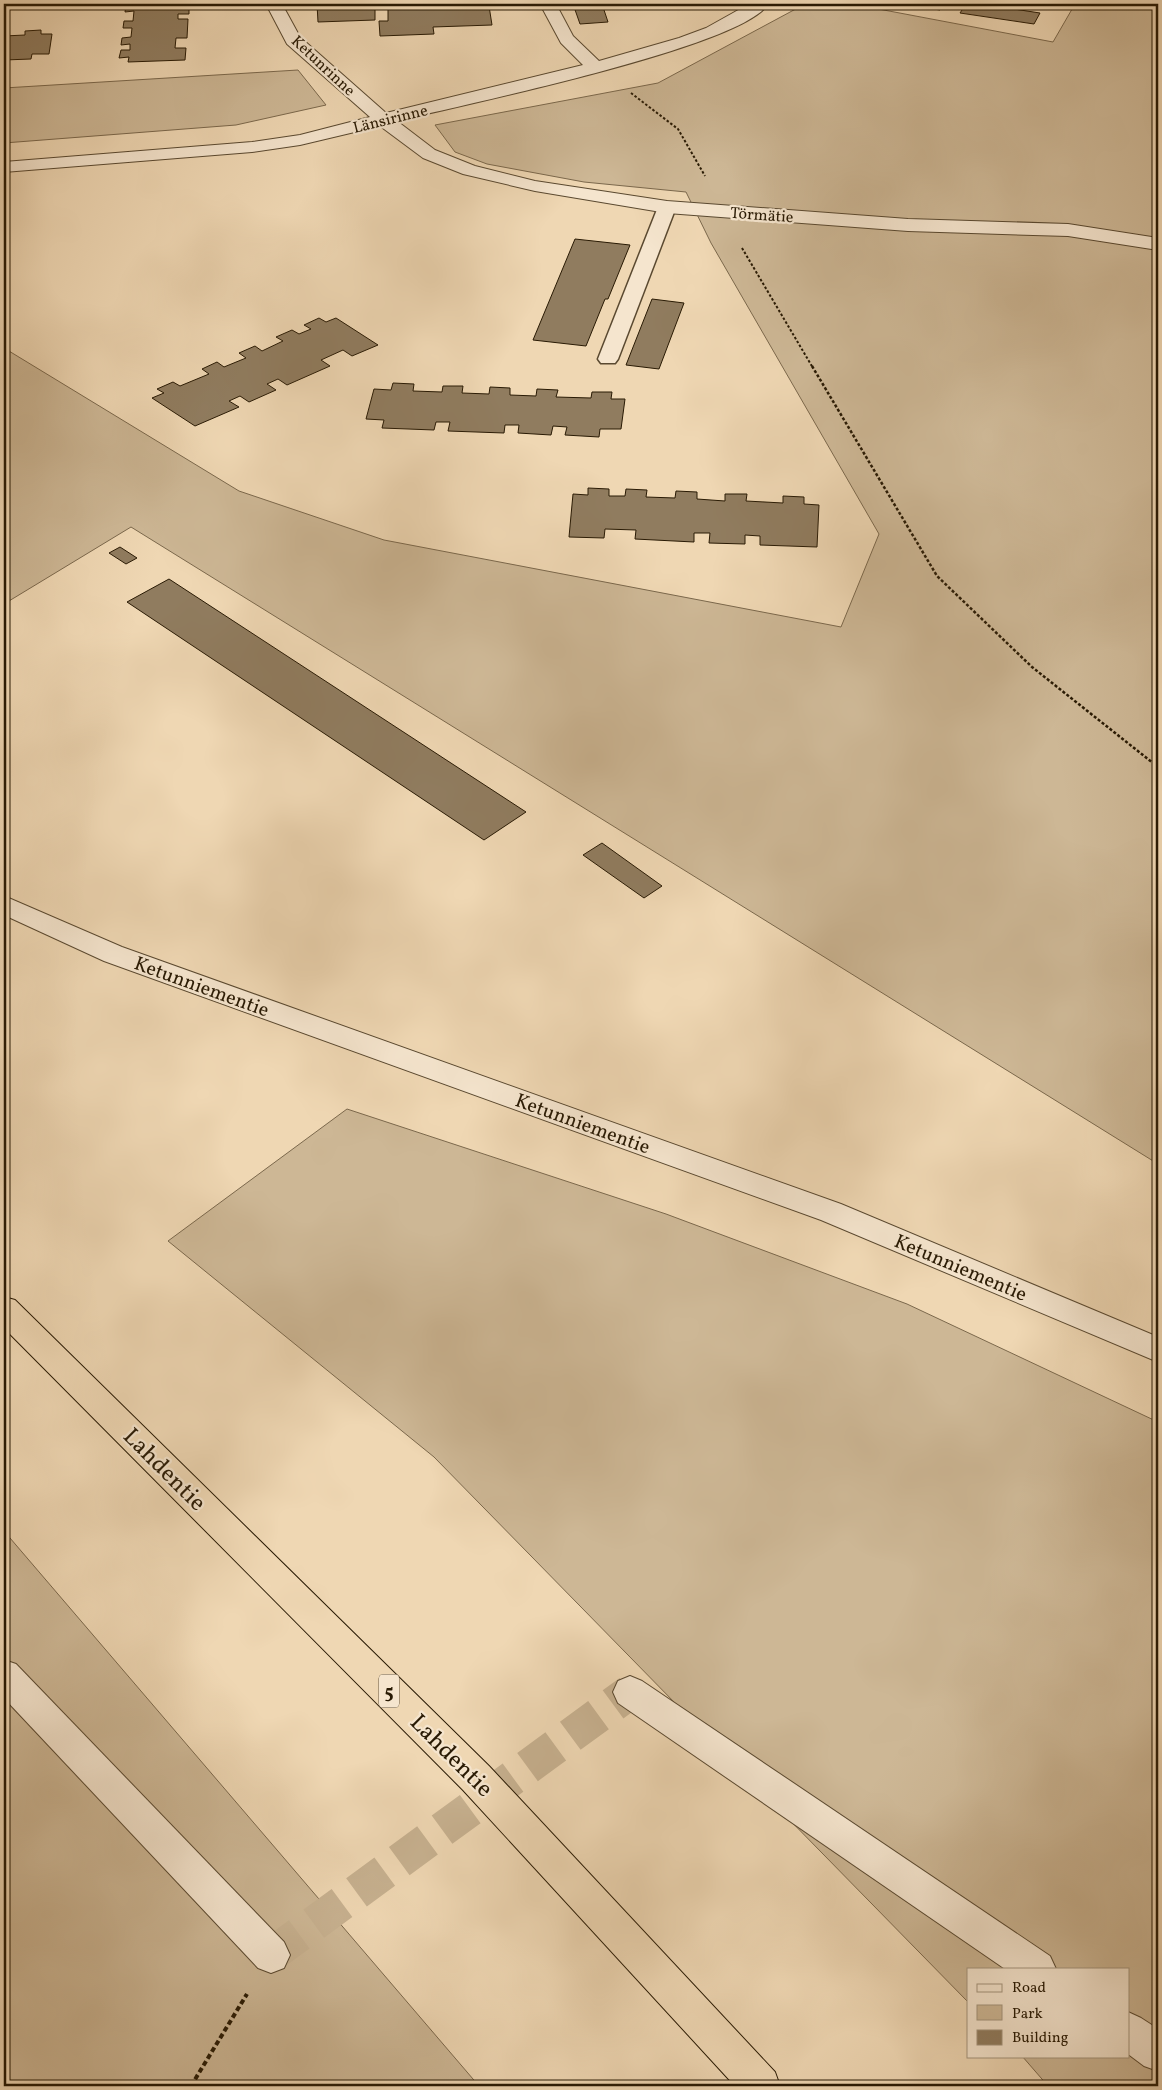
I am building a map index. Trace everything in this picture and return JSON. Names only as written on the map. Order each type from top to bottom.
[{"type":"highway","name":"Lahdentie","points":[[4,1309],[476,1778],[761,2086]]},
{"type":"street","name":"Ketunrinne","points":[[274,4],[293,40],[382,119]]},
{"type":"street","points":[[548,4],[558,29],[580,56],[596,66]]},
{"type":"street","name":"Länsirinne","points":[[4,167],[252,147],[300,140],[596,66],[692,39],[746,14],[760,4]]},
{"type":"street","name":"Törmätie","points":[[382,119],[429,154],[469,170],[535,186],[667,207],[908,225],[1068,230],[1158,244]]},
{"type":"street","name":"Ketunniementie","points":[[4,905],[113,954],[831,1212],[1158,1350]]},
{"type":"street","points":[[4,1675],[271,1955]]},
{"type":"street","points":[[630,1692],[1035,1968]]},
{"type":"street","points":[[1130,2032],[1158,2052]]},
{"type":"lane","points":[[608,359],[667,207]]},
{"type":"path","points":[[596,66],[678,129],[703,170],[720,211],[937,576],[1032,667],[1158,767]]},
{"type":"path","points":[[191,2086],[271,1955]]},
{"type":"green space","points":[[805,4],[852,4],[1053,42],[1075,4],[1158,4],[1158,1164],[131,527],[4,604],[4,348],[239,491],[384,540],[841,627],[879,534],[711,243],[686,192],[584,182],[487,164],[455,152],[435,125],[658,83]]},
{"type":"green space","points":[[298,70],[326,105],[236,125],[4,143],[4,88]]},
{"type":"green space","points":[[347,1109],[666,1214],[907,1304],[1158,1422],[1158,2086],[1048,2086],[1024,2058],[1130,2058],[1130,1968],[967,1968],[967,2001],[434,1457],[168,1241]]},
{"type":"green space","points":[[4,1531],[479,2086],[4,2086]]},
{"type":"building","points":[[189,4],[189,14],[178,14],[178,19],[188,19],[187,38],[176,38],[175,48],[186,48],[185,60],[128,62],[129,57],[119,58],[121,50],[130,50],[130,44],[121,45],[122,38],[131,37],[132,28],[123,28],[124,21],[133,21],[134,11],[125,12],[126,5]]},
{"type":"building","points":[[317,4],[375,4],[375,20],[318,22]]},
{"type":"building","points":[[573,4],[602,4],[608,22],[580,24]]},
{"type":"building","points":[[902,4],[944,4],[940,10]]},
{"type":"building","points":[[966,4],[981,4],[1040,13],[1034,24],[960,13]]},
{"type":"building","points":[[489,6],[492,25],[433,27],[434,34],[380,36],[379,21],[388,21],[388,9]]},
{"type":"building","points":[[41,30],[41,34],[52,34],[49,54],[32,54],[31,59],[4,60],[4,36],[25,35],[25,31]]},
{"type":"building","points":[[575,239],[630,245],[586,346],[533,340]]},
{"type":"building","points":[[652,299],[684,303],[659,369],[626,365]]},
{"type":"building","points":[[319,318],[326,322],[336,318],[378,345],[352,356],[343,350],[321,360],[330,366],[287,385],[278,379],[267,384],[276,390],[249,402],[240,396],[229,401],[239,407],[195,426],[152,398],[164,393],[157,389],[173,382],[180,386],[209,374],[202,369],[217,362],[224,367],[246,358],[239,353],[255,346],[262,351],[283,341],[276,337],[292,330],[299,334],[311,329],[304,325]]},
{"type":"building","points":[[393,383],[414,384],[413,391],[442,392],[443,386],[463,386],[462,393],[489,394],[490,387],[510,388],[510,395],[536,396],[537,389],[558,390],[556,397],[591,398],[592,392],[612,392],[611,399],[625,399],[621,429],[600,429],[599,437],[565,435],[567,427],[553,426],[551,435],[518,433],[519,425],[505,425],[504,433],[448,431],[450,422],[436,422],[434,430],[382,428],[384,420],[366,419],[374,389],[391,390]]},
{"type":"building","points":[[588,488],[609,489],[609,496],[625,496],[626,489],[647,490],[646,497],[675,498],[676,491],[697,492],[697,499],[725,501],[725,494],[747,494],[746,501],[783,503],[783,496],[804,497],[804,504],[819,505],[817,547],[760,545],[760,536],[745,535],[745,544],[709,543],[710,533],[694,533],[694,542],[635,539],[636,530],[605,529],[604,538],[569,537],[573,494],[588,495]]},
{"type":"building","points":[[120,547],[137,558],[126,564],[109,553]]},
{"type":"building","points":[[169,579],[526,812],[484,840],[127,602]]},
{"type":"building","points":[[602,843],[662,886],[644,898],[583,855]]},
{"type":"tunnel","points":[[271,1955],[630,1692]]}]
